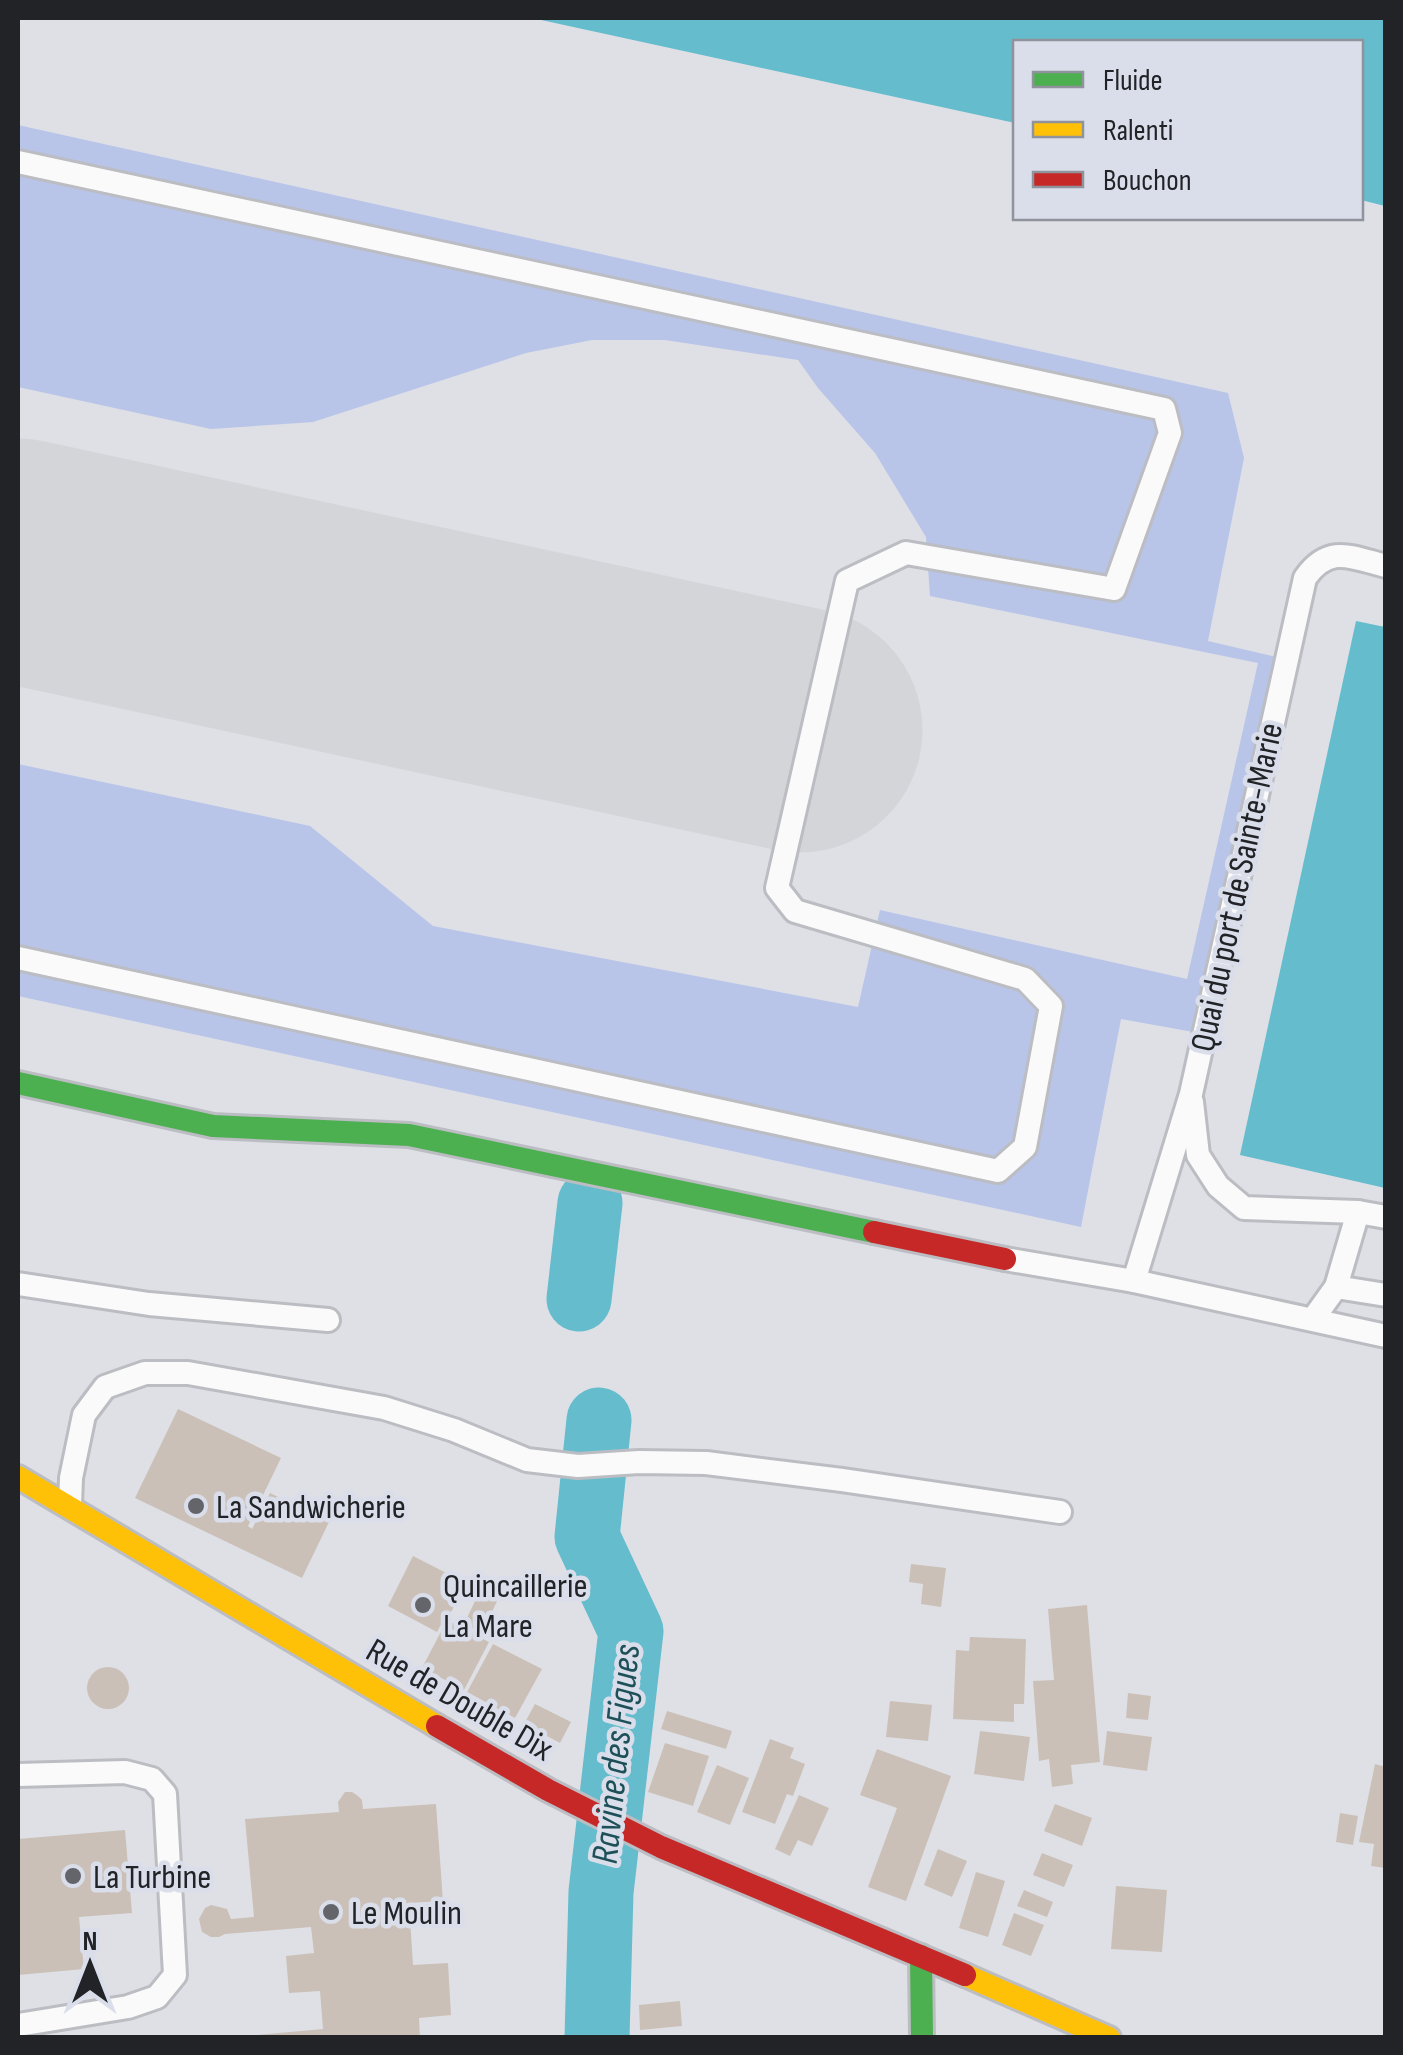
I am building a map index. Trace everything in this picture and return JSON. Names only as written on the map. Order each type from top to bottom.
[{"type":"street","points":[[18,1082],[212,1126],[409,1135],[1005,1258]]},
{"type":"street","name":"Rue de Double Dix","points":[[18,1477],[548,1790],[661,1847],[1109,2038]]},
{"type":"street","points":[[922,1956],[922,2038]]},
{"type":"lane","points":[[18,162],[1164,410],[1170,433],[1114,589],[906,553],[847,580],[842,600],[777,888],[795,911],[1025,979],[1050,1006],[1025,1147],[998,1172],[18,958]]},
{"type":"lane","name":"Quai du port de Sainte-Marie","points":[[1134,1282],[1190,1094],[1304,578],[1315,564],[1332,555],[1386,566]]},
{"type":"lane","points":[[1190,1094],[1198,1155],[1218,1186],[1244,1208],[1386,1216]]},
{"type":"lane","points":[[1313,1319],[1336,1287],[1358,1212]]},
{"type":"lane","points":[[1005,1258],[1386,1336]]},
{"type":"lane","points":[[18,1284],[149,1304],[328,1320]]},
{"type":"lane","points":[[1336,1287],[1386,1295]]},
{"type":"lane","points":[[70,1508],[84,1415],[105,1387],[145,1373],[188,1373],[384,1408],[454,1430],[528,1460],[578,1466],[706,1463],[1060,1512]]},
{"type":"lane","points":[[18,1775],[124,1772],[152,1779],[164,1794],[175,1975],[157,1996],[128,2008],[18,2025]]},
{"type":"shaded area","points":[[532,18],[1385,18],[1385,206],[1363,200],[1363,40],[1013,40],[1013,123]]},
{"type":"shaded area","points":[[18,125],[1228,393],[1244,458],[1208,641],[1281,658],[1199,1033],[1121,1019],[1081,1227],[18,996],[18,764],[310,826],[433,926],[858,1007],[880,910],[1187,979],[1258,663],[930,596],[926,537],[875,453],[798,360],[665,340],[592,340],[526,353],[313,422],[211,429],[18,387]]},
{"type":"shaded area","points":[[1356,621],[1385,627],[1385,1188],[1240,1155]]},
{"type":"building","points":[[178,1409],[281,1458],[248,1526],[252,1529],[270,1493],[329,1522],[302,1578],[135,1498]]},
{"type":"building","points":[[413,1556],[466,1583],[437,1632],[388,1606]]},
{"type":"building","points":[[911,1564],[946,1568],[941,1607],[921,1604],[923,1584],[909,1582]]},
{"type":"building","points":[[479,1593],[497,1601],[482,1633],[464,1624]]},
{"type":"building","points":[[1087,1605],[1100,1762],[1071,1765],[1073,1784],[1052,1787],[1049,1759],[1039,1761],[1033,1681],[1054,1680],[1048,1609]]},
{"type":"building","points":[[447,1620],[489,1642],[464,1690],[422,1668]]},
{"type":"building","points":[[970,1637],[1026,1639],[1024,1704],[1014,1704],[1014,1722],[953,1719],[956,1650],[969,1651]]},
{"type":"building","points":[[493,1644],[542,1669],[515,1718],[467,1692]]},
{"type":"building","points":[[108,1667],[123,1673],[129,1688],[123,1703],[108,1709],[93,1703],[87,1688],[93,1673]]},
{"type":"building","points":[[1128,1693],[1151,1696],[1148,1720],[1126,1718]]},
{"type":"building","points":[[890,1701],[932,1705],[928,1741],[886,1737]]},
{"type":"building","points":[[535,1704],[571,1722],[560,1743],[524,1724]]},
{"type":"building","points":[[667,1711],[732,1731],[726,1749],[661,1729]]},
{"type":"building","points":[[980,1731],[1030,1737],[1024,1781],[974,1774]]},
{"type":"building","points":[[1107,1731],[1152,1737],[1147,1771],[1103,1765]]},
{"type":"building","points":[[770,1739],[794,1748],[790,1758],[805,1764],[793,1796],[787,1794],[775,1824],[742,1812]]},
{"type":"building","points":[[665,1743],[709,1756],[693,1806],[648,1792]]},
{"type":"building","points":[[877,1749],[951,1776],[906,1901],[868,1887],[897,1808],[860,1795]]},
{"type":"building","points":[[1375,1764],[1386,1767],[1386,1868],[1371,1866],[1374,1844],[1359,1842]]},
{"type":"building","points":[[717,1765],[749,1778],[730,1825],[697,1812]]},
{"type":"building","name":"Le Moulin","points":[[345,1792],[358,1796],[363,1809],[436,1804],[443,1901],[409,1903],[413,1965],[448,1963],[451,2015],[419,2018],[420,2038],[257,2038],[323,2029],[320,1991],[289,1993],[286,1956],[314,1953],[311,1927],[211,1937],[202,1932],[199,1919],[211,1905],[227,1909],[231,1919],[254,1917],[245,1819],[339,1812],[338,1802]]},
{"type":"building","points":[[799,1795],[829,1808],[812,1846],[798,1840],[790,1856],[775,1849]]},
{"type":"building","points":[[1055,1804],[1092,1818],[1082,1846],[1044,1831]]},
{"type":"building","points":[[1340,1813],[1358,1816],[1353,1845],[1336,1842]]},
{"type":"building","name":"La Turbine","points":[[125,1830],[132,1913],[79,1917],[84,1969],[18,1975],[18,1839]]},
{"type":"building","points":[[938,1849],[967,1861],[952,1897],[924,1885]]},
{"type":"building","points":[[1042,1853],[1073,1865],[1064,1887],[1033,1875]]},
{"type":"building","points":[[976,1872],[1005,1881],[988,1937],[959,1928]]},
{"type":"building","points":[[1116,1886],[1167,1890],[1162,1952],[1111,1949]]},
{"type":"building","points":[[1024,1890],[1053,1902],[1047,1917],[1017,1906]]},
{"type":"building","points":[[1014,1913],[1044,1925],[1031,1956],[1002,1945]]},
{"type":"building","points":[[680,2001],[682,2026],[640,2030],[639,2005]]},
{"type":"waterway","name":"Ravine des Figues","points":[[579,1299],[590,1203]]},
{"type":"waterway","name":"Ravine des Figues","points":[[597,2038],[601,1892],[631,1631],[587,1537],[599,1420]]},
{"type":"runway","points":[[18,561],[800,730]]},
{"type":"traffic: fast","points":[[18,1083],[213,1126],[409,1135],[874,1232]]},
{"type":"traffic: fast","points":[[921,1956],[922,2038]]},
{"type":"traffic: slow","points":[[18,1477],[437,1726]]},
{"type":"traffic: slow","points":[[965,1975],[1109,2038]]},
{"type":"traffic: jam","points":[[874,1232],[1005,1259]]},
{"type":"traffic: jam","points":[[437,1726],[548,1790],[661,1847],[965,1975]]},
{"type":"place","name":"La Sandwicherie","points":[[196,1506]]},
{"type":"place","name":"Quincaillerie La Mare","points":[[423,1605]]},
{"type":"place","name":"La Turbine","points":[[73,1876]]},
{"type":"place","name":"Le Moulin","points":[[331,1912]]}]
